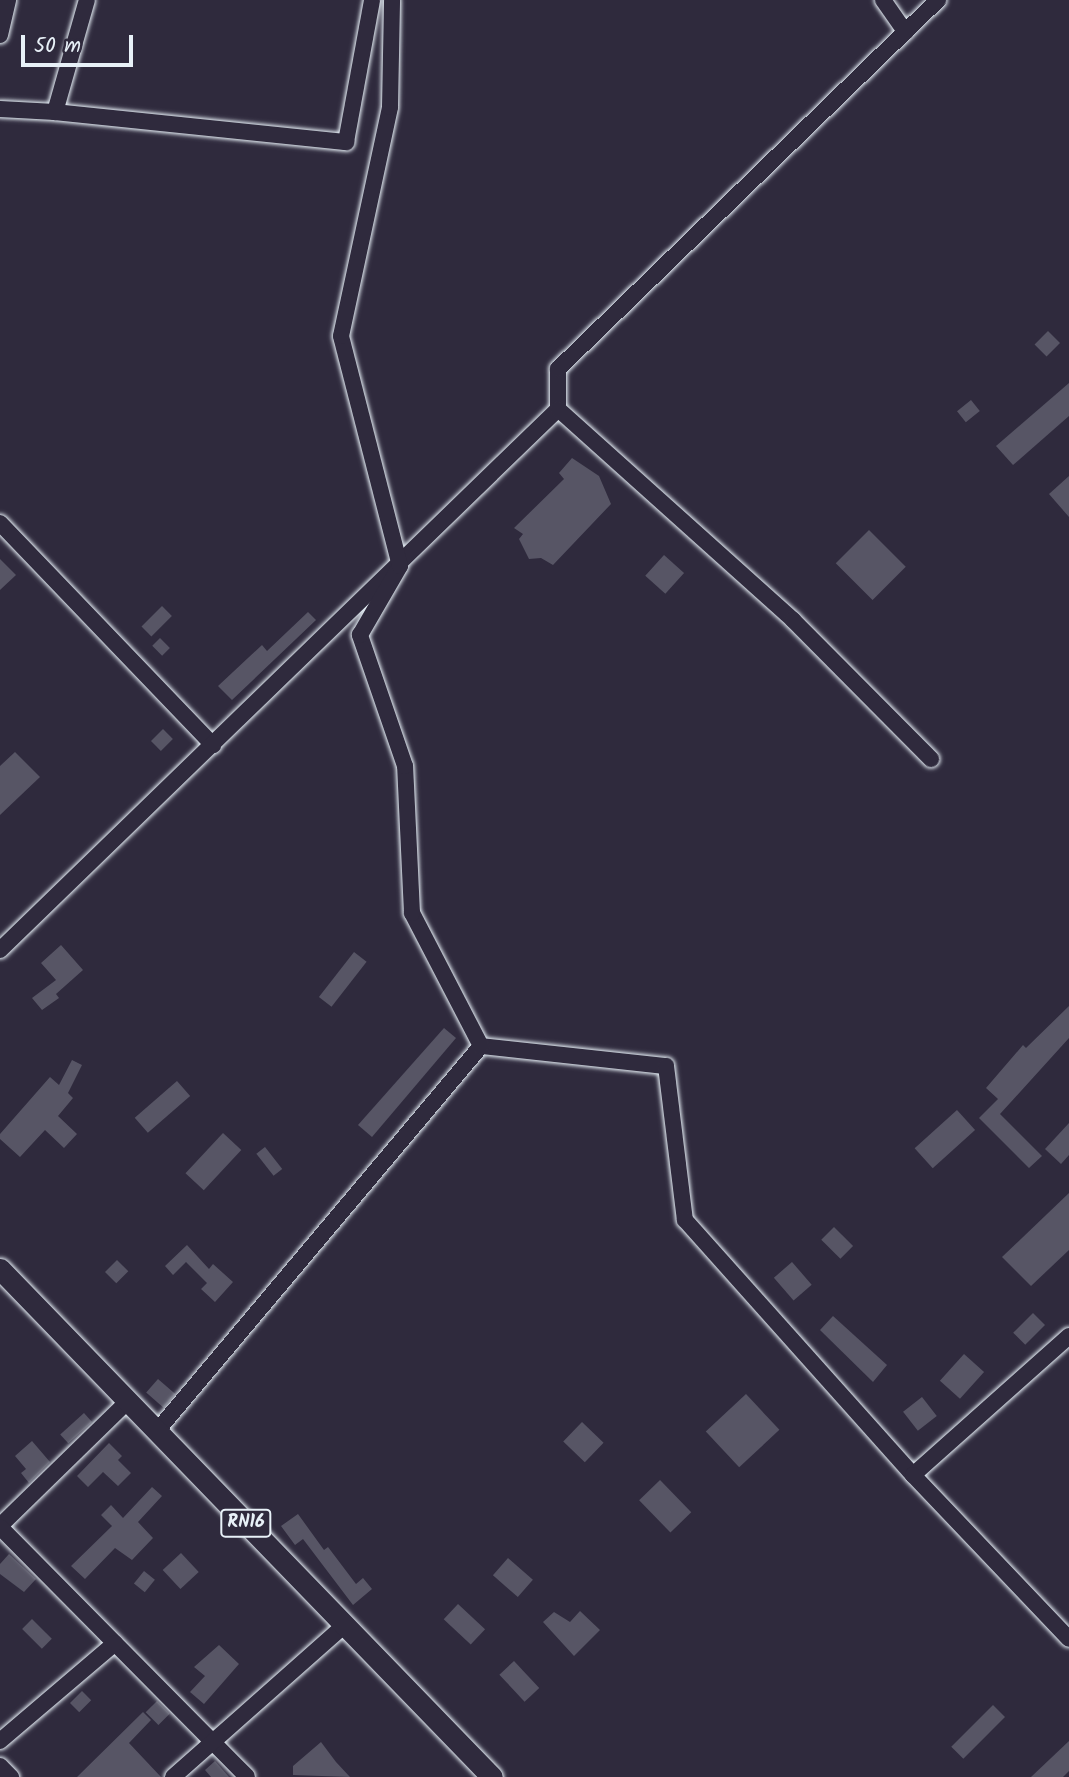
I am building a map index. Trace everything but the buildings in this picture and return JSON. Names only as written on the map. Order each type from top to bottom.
[{"type":"main road","name":"RN16","points":[[0,1269],[492,1777]]},
{"type":"street","points":[[0,35],[8,0]]},
{"type":"street","points":[[55,112],[87,0]]},
{"type":"street","points":[[0,109],[55,112],[345,142],[372,0]]},
{"type":"street","points":[[393,0],[390,107],[341,336],[400,566],[360,635],[405,766],[412,914],[481,1046]]},
{"type":"street","points":[[883,0],[905,32]]},
{"type":"street","points":[[0,950],[400,566],[558,409],[558,369],[938,0]]},
{"type":"street","points":[[558,409],[793,620],[931,759]]},
{"type":"street","points":[[0,523],[213,745]]},
{"type":"street","points":[[157,1431],[481,1046]]},
{"type":"street","points":[[481,1046],[666,1066],[685,1220],[913,1475],[1069,1639]]},
{"type":"street","points":[[913,1475],[1069,1336]]},
{"type":"street","points":[[128,1401],[0,1526],[247,1777]]},
{"type":"street","points":[[173,1777],[345,1625]]},
{"type":"street","points":[[0,1741],[115,1643]]},
{"type":"street","points":[[0,1766],[11,1777]]}]
